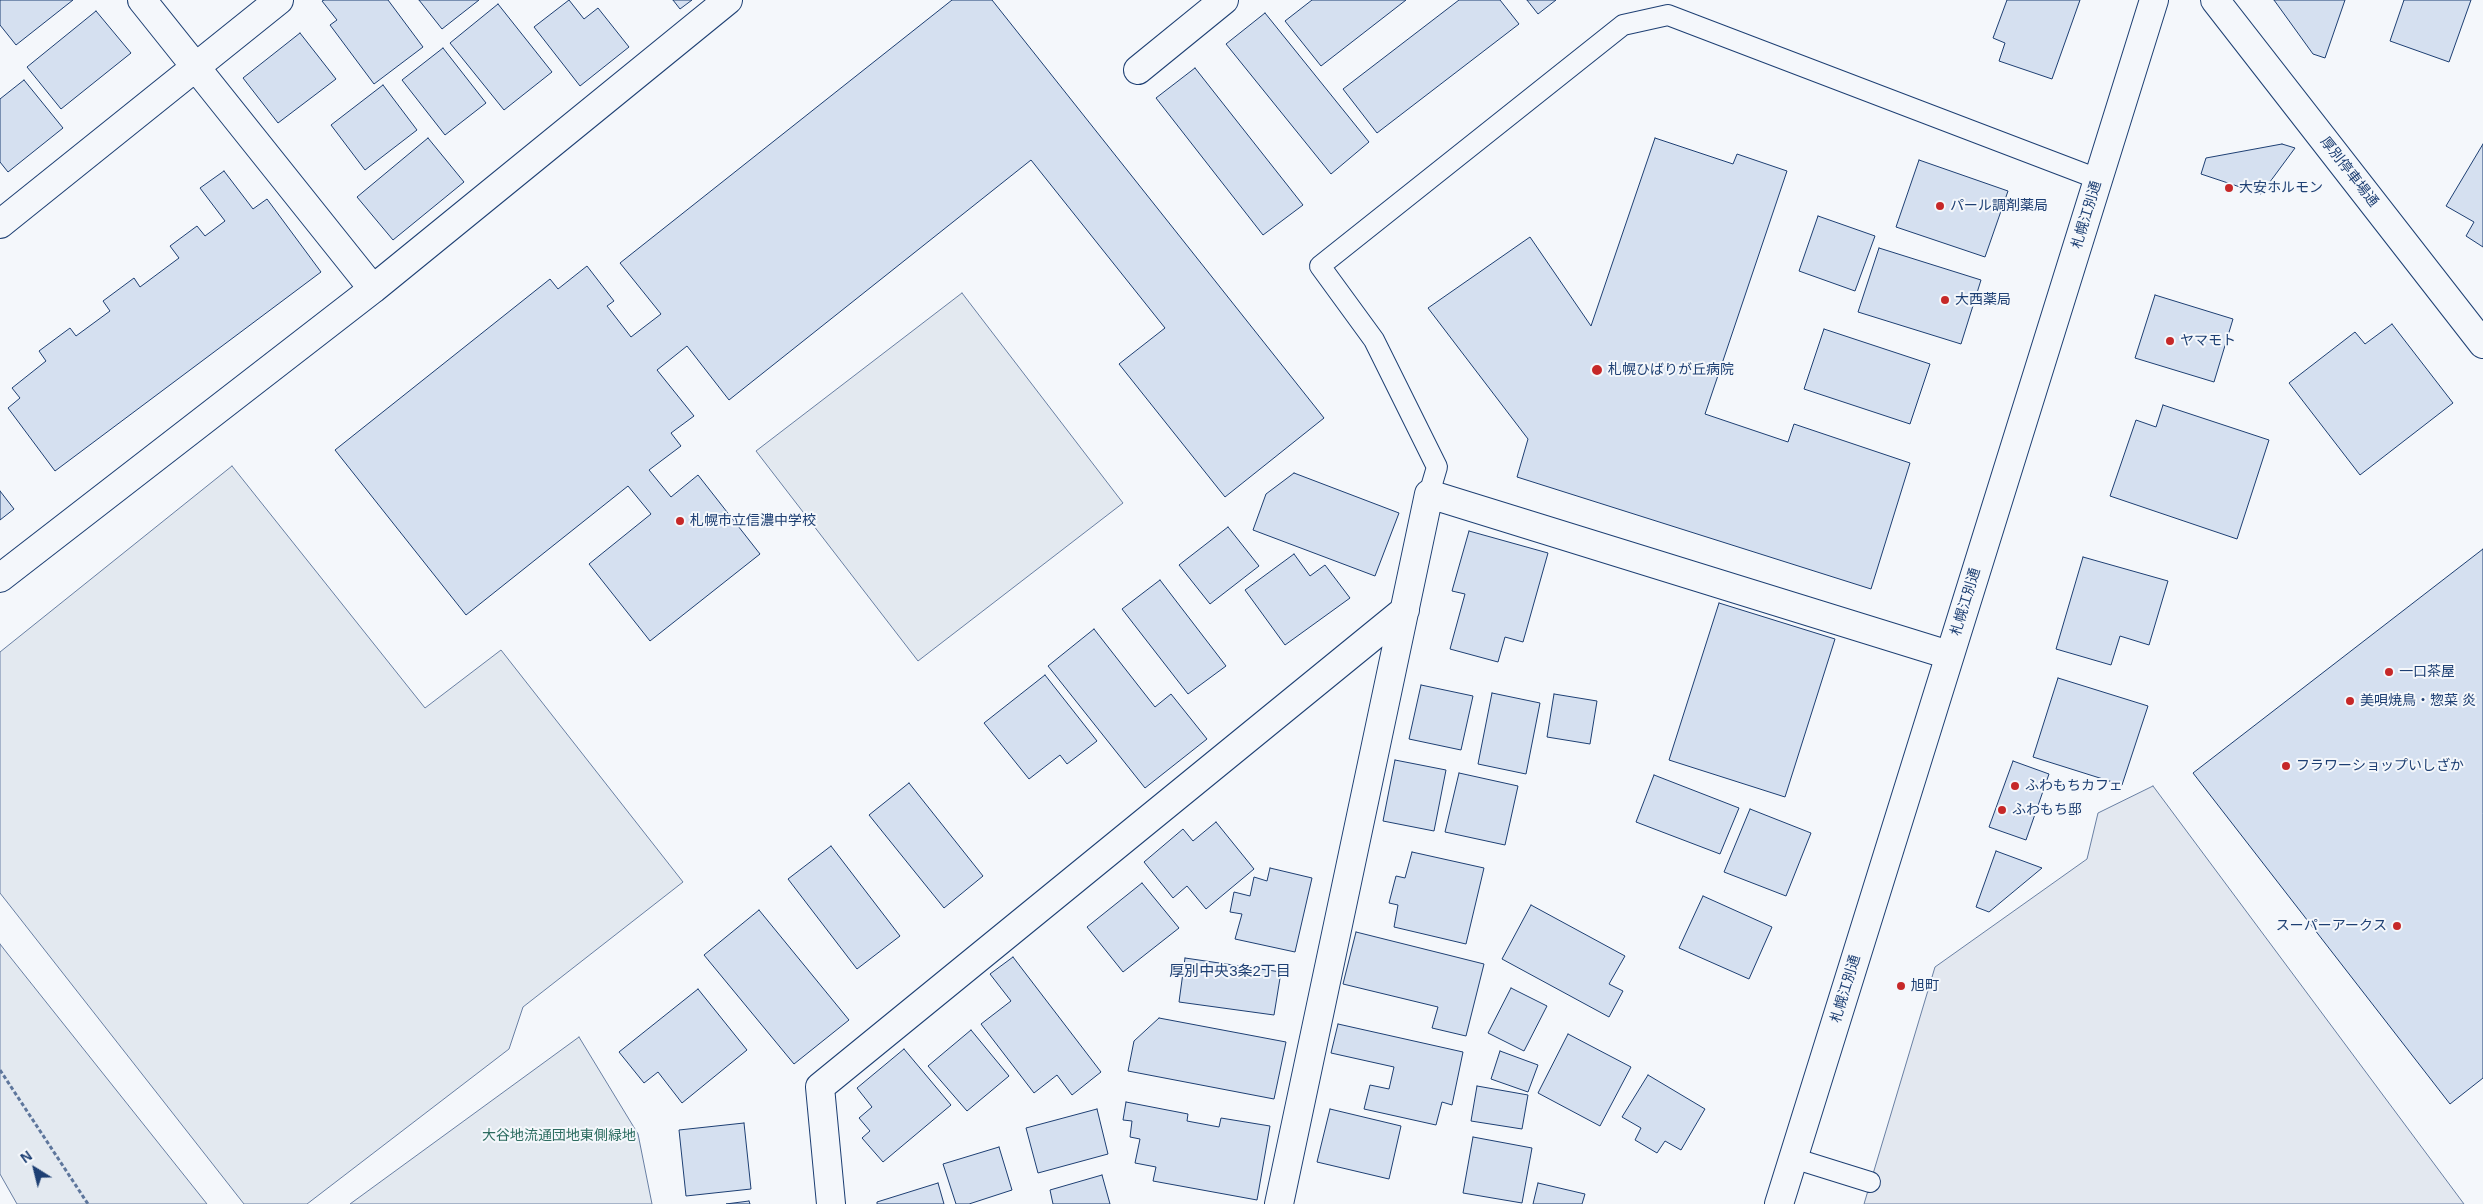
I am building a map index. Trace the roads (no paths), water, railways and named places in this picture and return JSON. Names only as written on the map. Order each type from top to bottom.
[{"type":"main road","points":[[142,0],[373,289]]},
{"type":"main road","points":[[0,224],[194,66],[279,0]]},
{"type":"main road","points":[[0,578],[373,289],[728,0]]},
{"type":"main road","points":[[1138,70],[1224,0]]},
{"type":"main road","name":"札幌江別通","points":[[1779,1204],[2154,0]]},
{"type":"main road","name":"厚別停車場通","points":[[2215,0],[2483,344]]},
{"type":"main road","points":[[1278,1204],[1429,494],[1949,655]]},
{"type":"main road","points":[[830,1204],[820,1087],[1405,610]]},
{"type":"lane","points":[[1429,494],[1437,467],[1374,340],[1320,266],[1623,25],[1668,15],[2098,179]]},
{"type":"lane","points":[[1793,1158],[1870,1182]]},
{"type":"place","name":"大安ホルモン","points":[[2229,188]]},
{"type":"place","name":"パール調剤薬局","points":[[1940,206]]},
{"type":"place","name":"大西薬局","points":[[1945,300]]},
{"type":"place","name":"ヤマモト","points":[[2170,341]]},
{"type":"place","name":"札幌ひばりが丘病院","points":[[1597,370]]},
{"type":"place","name":"札幌市立信濃中学校","points":[[680,521]]},
{"type":"place","name":"一口茶屋","points":[[2389,672]]},
{"type":"place","name":"美唄焼鳥・惣菜 炎","points":[[2350,701]]},
{"type":"place","name":"フラワーショップいしざか","points":[[2286,766]]},
{"type":"place","name":"ふわもちカフェ","points":[[2015,786]]},
{"type":"place","name":"ふわもち邸","points":[[2002,810]]},
{"type":"place","name":"スーパーアークス","points":[[2397,926]]},
{"type":"place","name":"旭町","points":[[1901,986]]},
{"type":"district","name":"厚別中央3条2丁目","points":[[1230,972]]},
{"type":"park label","name":"大谷地流通団地東側緑地","points":[[559,1136]]}]
